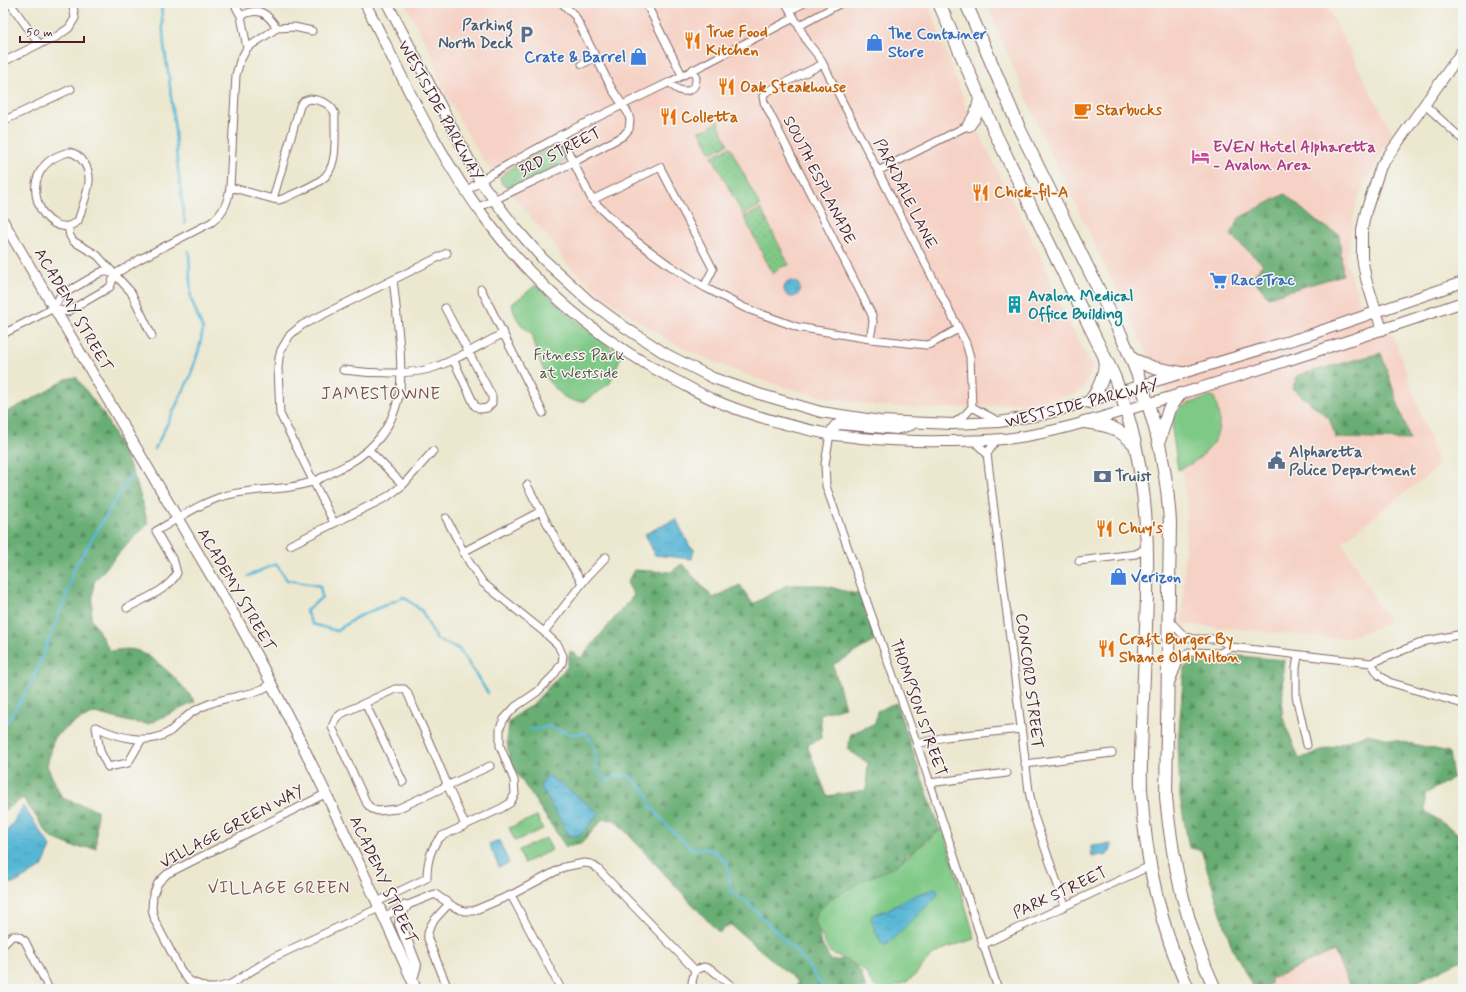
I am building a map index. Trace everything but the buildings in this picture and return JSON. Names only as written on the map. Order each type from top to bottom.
[{"type":"highway","points":[[939,3],[996,134],[1105,355],[1121,392],[1136,446],[1140,462],[1145,502],[1148,545],[1141,787],[1144,828],[1157,899],[1173,952],[1188,989]]},
{"type":"highway","points":[[966,3],[1020,130],[1132,359],[1149,403],[1159,442],[1167,486],[1170,522],[1166,797],[1169,832],[1174,864],[1184,907],[1196,946],[1215,989]]},
{"type":"highway","points":[[980,99],[977,113],[970,125],[982,127],[996,134]]},
{"type":"highway","points":[[1090,402],[1098,391],[1102,379],[1105,365],[1105,355]]},
{"type":"highway","points":[[1132,359],[1154,368],[1181,373]]},
{"type":"highway","points":[[1159,442],[1170,409],[1180,394]]},
{"type":"highway","points":[[1084,422],[1113,428],[1121,432],[1136,446]]},
{"type":"main road","name":"WESTSIDE PARKWAY","points":[[365,3],[441,152],[488,223],[547,290],[603,337],[639,361],[712,400],[783,423],[830,434],[900,442],[996,440],[1036,434],[1084,422],[1180,394],[1382,330],[1463,302]]},
{"type":"main road","name":"WESTSIDE PARKWAY","points":[[387,3],[480,181],[514,226],[544,259],[589,301],[626,328],[666,354],[713,378],[759,394],[821,412],[880,421],[952,424],[999,422],[1046,414],[1309,335],[1463,282]]},
{"type":"main road","points":[[1382,330],[1366,279],[1362,256],[1362,230],[1366,211],[1380,166],[1463,50]]},
{"type":"main road","name":"ACADEMY STREET","points":[[3,221],[239,623],[272,684],[327,793],[416,989]]},
{"type":"main road","points":[[830,434],[835,426],[839,424],[896,429],[916,423]]},
{"type":"main road","points":[[406,906],[403,910],[400,924],[416,965],[412,979]]},
{"type":"street","points":[[10,3],[39,44]]},
{"type":"street","points":[[3,62],[39,44],[53,39],[69,28],[75,18],[73,6],[70,3]]},
{"type":"street","points":[[234,3],[241,16],[247,48]]},
{"type":"street","points":[[562,3],[575,16],[612,89],[622,104]]},
{"type":"street","points":[[646,3],[682,75]]},
{"type":"street","name":"PARKDALE LANE","points":[[786,3],[808,43],[823,64],[966,343],[970,357],[972,407]]},
{"type":"street","points":[[790,10],[804,3]]},
{"type":"street","points":[[798,26],[841,3]]},
{"type":"street","points":[[241,16],[250,11],[260,12],[269,17],[277,28]]},
{"type":"street","name":"3RD STREET","points":[[466,191],[480,181],[560,135],[670,82],[794,18]]},
{"type":"street","points":[[54,308],[67,312],[110,287],[115,274],[140,259],[212,222],[220,215],[229,198],[236,75],[240,61],[247,48],[277,28],[294,27],[312,31]]},
{"type":"street","points":[[582,64],[596,57]]},
{"type":"street","name":"SOUTH ESPLANADE","points":[[823,64],[766,92],[763,96],[764,102],[872,315],[873,322],[870,339]]},
{"type":"street","points":[[670,82],[677,90],[681,92],[690,90],[693,88],[696,80],[696,75],[693,69]]},
{"type":"street","points":[[3,121],[71,89]]},
{"type":"street","points":[[230,188],[273,199],[279,200],[322,180],[330,172],[334,161],[335,114],[333,108],[328,104],[310,99],[304,101],[300,106],[273,199]]},
{"type":"street","name":"3RD STREET","points":[[477,208],[574,162],[623,136],[629,129],[630,120],[628,113],[622,104]]},
{"type":"street","points":[[1424,104],[1463,140]]},
{"type":"street","points":[[878,172],[970,125]]},
{"type":"street","points":[[560,135],[592,200],[636,241],[669,265],[704,287],[745,308],[797,327],[870,339],[926,345],[931,344],[958,329]]},
{"type":"street","points":[[69,152],[76,153],[81,158],[88,174],[89,181],[78,221],[68,226],[58,225],[49,220],[38,205],[35,191],[38,175],[43,166],[62,153],[69,152]]},
{"type":"street","points":[[592,200],[660,167],[713,269],[704,287]]},
{"type":"street","points":[[68,226],[70,236],[73,240],[97,255],[131,292],[152,336]]},
{"type":"street","points":[[334,523],[280,414],[278,368],[282,350],[290,335],[302,324],[448,253]]},
{"type":"street","points":[[3,334],[54,308],[60,296],[103,271],[115,274]]},
{"type":"street","points":[[127,608],[166,586],[173,581],[177,573],[174,562],[156,531],[209,501],[223,496],[238,492],[290,487],[313,481],[349,465],[369,450],[384,433],[394,414],[400,394],[401,372],[398,319],[393,280]]},
{"type":"street","points":[[481,289],[543,413]]},
{"type":"street","points":[[445,308],[492,396],[492,402],[487,408],[480,409],[475,406],[453,359]]},
{"type":"street","points":[[343,370],[358,372],[401,372],[428,369],[453,359],[504,333]]},
{"type":"street","points":[[952,424],[965,415],[972,407],[999,422]]},
{"type":"street","name":"THOMPSON STREET","points":[[830,434],[825,464],[826,486],[917,744],[982,945],[998,989]]},
{"type":"street","points":[[974,441],[986,454],[996,440]]},
{"type":"street","points":[[369,450],[403,485]]},
{"type":"street","points":[[290,545],[387,497],[403,485],[433,451]]},
{"type":"street","name":"CONCORD STREET","points":[[986,454],[1029,791],[1034,816],[1065,906]]},
{"type":"street","points":[[527,485],[556,540],[582,583]]},
{"type":"street","points":[[463,552],[541,511]]},
{"type":"street","points":[[446,518],[463,552],[483,583],[544,632],[558,645],[563,656],[562,663],[553,676],[544,685],[515,707],[504,719],[500,728],[500,746],[514,780],[515,794],[510,803],[502,808],[465,825],[447,786],[407,692],[404,689],[398,688],[341,714],[336,718],[332,727],[367,804],[372,809],[378,811],[397,809],[447,786],[490,766]]},
{"type":"street","points":[[1079,561],[1136,554],[1148,545]]},
{"type":"street","points":[[1136,554],[1147,566]]},
{"type":"street","points":[[544,632],[582,583],[606,557]]},
{"type":"street","points":[[1168,619],[1184,636],[1194,639],[1219,639],[1231,647],[1298,656],[1371,663],[1426,641],[1463,634]]},
{"type":"street","points":[[1167,691],[1180,659],[1189,652],[1220,653],[1231,647]]},
{"type":"street","points":[[1298,656],[1296,668],[1296,696],[1307,745]]},
{"type":"street","points":[[1371,663],[1379,675],[1389,682],[1463,704]]},
{"type":"street","points":[[142,740],[128,763],[108,767],[100,750],[96,727],[110,734],[142,740],[157,738],[169,732],[186,716],[207,704],[222,699],[255,693],[272,684]]},
{"type":"street","points":[[365,703],[403,782]]},
{"type":"street","points":[[917,744],[945,737],[1021,729]]},
{"type":"street","points":[[1025,764],[1112,753]]},
{"type":"street","points":[[929,783],[1007,773]]},
{"type":"street","name":"VILLAGE GREEN WAY","points":[[327,793],[167,874],[158,883],[153,895],[152,909],[156,921],[179,968],[184,975],[198,985],[216,988],[231,984],[272,958],[378,905],[427,878],[427,866],[438,840],[442,836],[465,825]]},
{"type":"street","points":[[383,917],[435,894],[449,904],[464,911],[473,911],[511,895],[564,868],[575,864],[591,864],[598,869],[694,970]]},
{"type":"street","name":"PARK STREET","points":[[982,945],[1150,866]]},
{"type":"street","points":[[511,895],[561,989]]},
{"type":"street","points":[[448,989],[428,939],[428,933],[430,926],[449,904]]},
{"type":"street","points":[[3,945],[12,936],[18,936],[25,941],[49,989]]},
{"type":"street","points":[[694,970],[704,968],[711,969],[735,989]]},
{"type":"street","points":[[693,989],[692,982],[694,970]]},
{"type":"shaded area","points":[[405,3],[928,3],[969,114],[1043,261],[1060,305],[1090,363],[1092,370],[1083,389],[1074,395],[1053,399],[987,406],[931,409],[879,406],[828,398],[784,387],[746,375],[704,358],[674,343],[637,320],[602,295],[567,264],[556,247],[483,160],[454,110],[436,73],[433,57]]},
{"type":"shaded area","points":[[986,3],[1325,3],[1392,133],[1357,200],[1346,261],[1360,303],[1378,293],[1439,466],[1342,542],[1389,623],[1342,639],[1182,624],[1187,504],[1169,399],[1039,128]]},
{"type":"shaded area","points":[[1335,946],[1353,989],[1239,989]]},
{"type":"green space","points":[[718,121],[728,144],[711,153],[701,133],[698,131],[707,129]]},
{"type":"green space","points":[[557,146],[561,150],[565,159],[565,161],[561,164],[524,183],[510,187],[502,184],[500,178],[503,174],[535,155]]},
{"type":"green space","points":[[730,147],[760,206],[743,215],[712,156]]},
{"type":"green space","points":[[1285,194],[1317,222],[1339,234],[1343,275],[1268,297],[1252,277],[1263,264],[1231,235],[1239,218]]},
{"type":"green space","points":[[761,209],[789,265],[781,267],[773,274],[744,217]]},
{"type":"green space","name":"Fitness Park at Westside","points":[[536,285],[577,321],[621,356],[610,383],[585,401],[574,401],[564,397],[549,382],[537,355],[532,334],[521,325],[514,313],[512,304]]},
{"type":"green space","points":[[1381,353],[1410,440],[1336,438],[1329,418],[1292,388],[1298,375]]},
{"type":"green space","points":[[76,377],[104,415],[127,459],[137,484],[148,524],[119,553],[94,582],[91,618],[110,651],[132,649],[143,653],[159,664],[176,679],[195,702],[148,724],[130,722],[95,713],[73,723],[54,737],[47,766],[62,798],[97,810],[96,848],[74,847],[50,837],[23,798],[3,811],[3,414],[49,390],[66,379]]},
{"type":"green space","points":[[1214,396],[1219,420],[1218,432],[1215,439],[1205,453],[1192,463],[1178,470],[1172,429],[1174,414],[1187,404]]},
{"type":"green space","points":[[682,564],[713,598],[740,585],[753,604],[787,585],[822,585],[860,595],[876,640],[833,665],[845,707],[820,714],[822,738],[807,745],[827,796],[866,790],[868,763],[847,749],[851,734],[875,723],[877,711],[896,703],[940,830],[923,842],[923,849],[908,853],[900,864],[817,915],[820,941],[831,961],[847,959],[861,972],[866,989],[795,989],[798,982],[730,924],[719,933],[615,820],[603,819],[581,844],[566,847],[510,763],[507,742],[509,722],[520,712],[532,705],[567,667],[570,651],[581,658],[634,595],[627,583],[634,570],[671,572]]},
{"type":"green space","points":[[1228,655],[1284,660],[1282,715],[1299,759],[1367,734],[1449,752],[1453,778],[1425,794],[1425,811],[1463,837],[1463,959],[1403,989],[1351,989],[1334,951],[1271,979],[1271,984],[1260,989],[1254,989],[1232,948],[1201,850],[1189,848],[1180,797],[1178,744],[1184,668],[1191,662]]},
{"type":"green space","points":[[537,816],[543,829],[515,841],[509,828]]},
{"type":"green space","points":[[943,828],[975,939],[956,945],[934,955],[908,981],[895,987],[882,989],[872,984],[865,971],[829,952],[814,920],[818,911],[832,898],[863,881],[894,867]]},
{"type":"green space","points":[[546,838],[552,850],[524,863],[519,850]]},
{"type":"water","points":[[792,281],[799,286],[800,289],[795,296],[792,297],[785,292],[784,289],[789,282]]},
{"type":"water","points":[[676,519],[690,547],[694,549],[692,559],[655,555],[645,534]]},
{"type":"water","points":[[548,776],[599,813],[581,835],[570,836],[540,786]]},
{"type":"water","points":[[23,806],[51,847],[42,867],[15,883],[3,884],[3,839]]},
{"type":"water","points":[[499,840],[509,863],[499,867],[489,844]]},
{"type":"water","points":[[1111,844],[1111,850],[1106,856],[1102,855],[1092,857],[1091,846]]},
{"type":"water","points":[[936,888],[938,894],[926,907],[888,944],[884,945],[881,943],[871,920],[872,915],[885,911],[908,898]]},
{"type":"waterway","points":[[161,3],[164,46],[169,78],[185,224]]},
{"type":"waterway","points":[[155,449],[190,377],[199,349],[203,330],[191,299],[189,251]]},
{"type":"waterway","points":[[3,728],[33,679],[70,587],[73,570],[131,475]]},
{"type":"waterway","points":[[248,576],[276,564],[287,580],[320,586],[322,597],[306,611],[312,624],[337,631],[355,618],[404,597],[422,611],[436,639],[459,649],[488,693]]},
{"type":"waterway","points":[[531,730],[549,726],[568,734],[586,733],[595,749],[597,772],[608,781],[618,775],[630,776],[647,793],[650,805],[666,825],[692,849],[711,849],[727,862],[731,892],[746,901],[805,961],[824,989]]},
{"type":"place","name":"Parking North Deck","points":[[526,34]]},
{"type":"place","name":"True Food Kitchen","points":[[693,41]]},
{"type":"place","name":"The Container Store","points":[[875,43]]},
{"type":"place","name":"Crate & Barrel","points":[[639,57]]},
{"type":"place","name":"Oak Steakhouse","points":[[727,87]]},
{"type":"place","name":"Starbucks","points":[[1083,110]]},
{"type":"place","name":"Colletta","points":[[668,117]]},
{"type":"place","name":"EVEN Hotel Alpharetta - Avalon Area","points":[[1200,156]]},
{"type":"place","name":"Chick-fil-A","points":[[981,192]]},
{"type":"place","name":"RaceTrac","points":[[1218,280]]},
{"type":"place","name":"Avalon Medical Office Building","points":[[1015,305]]},
{"type":"place","name":"Alpharetta Police Department","points":[[1276,461]]},
{"type":"place","name":"Truist","points":[[1102,476]]},
{"type":"place","name":"Chuy's","points":[[1105,528]]},
{"type":"place","name":"Verizon","points":[[1118,577]]},
{"type":"place","name":"Craft Burger By Shane Old Milton","points":[[1106,648]]},
{"type":"district","name":"JAMESTOWNE","points":[[381,394]]},
{"type":"district","name":"VILLAGE GREEN","points":[[279,888]]}]
